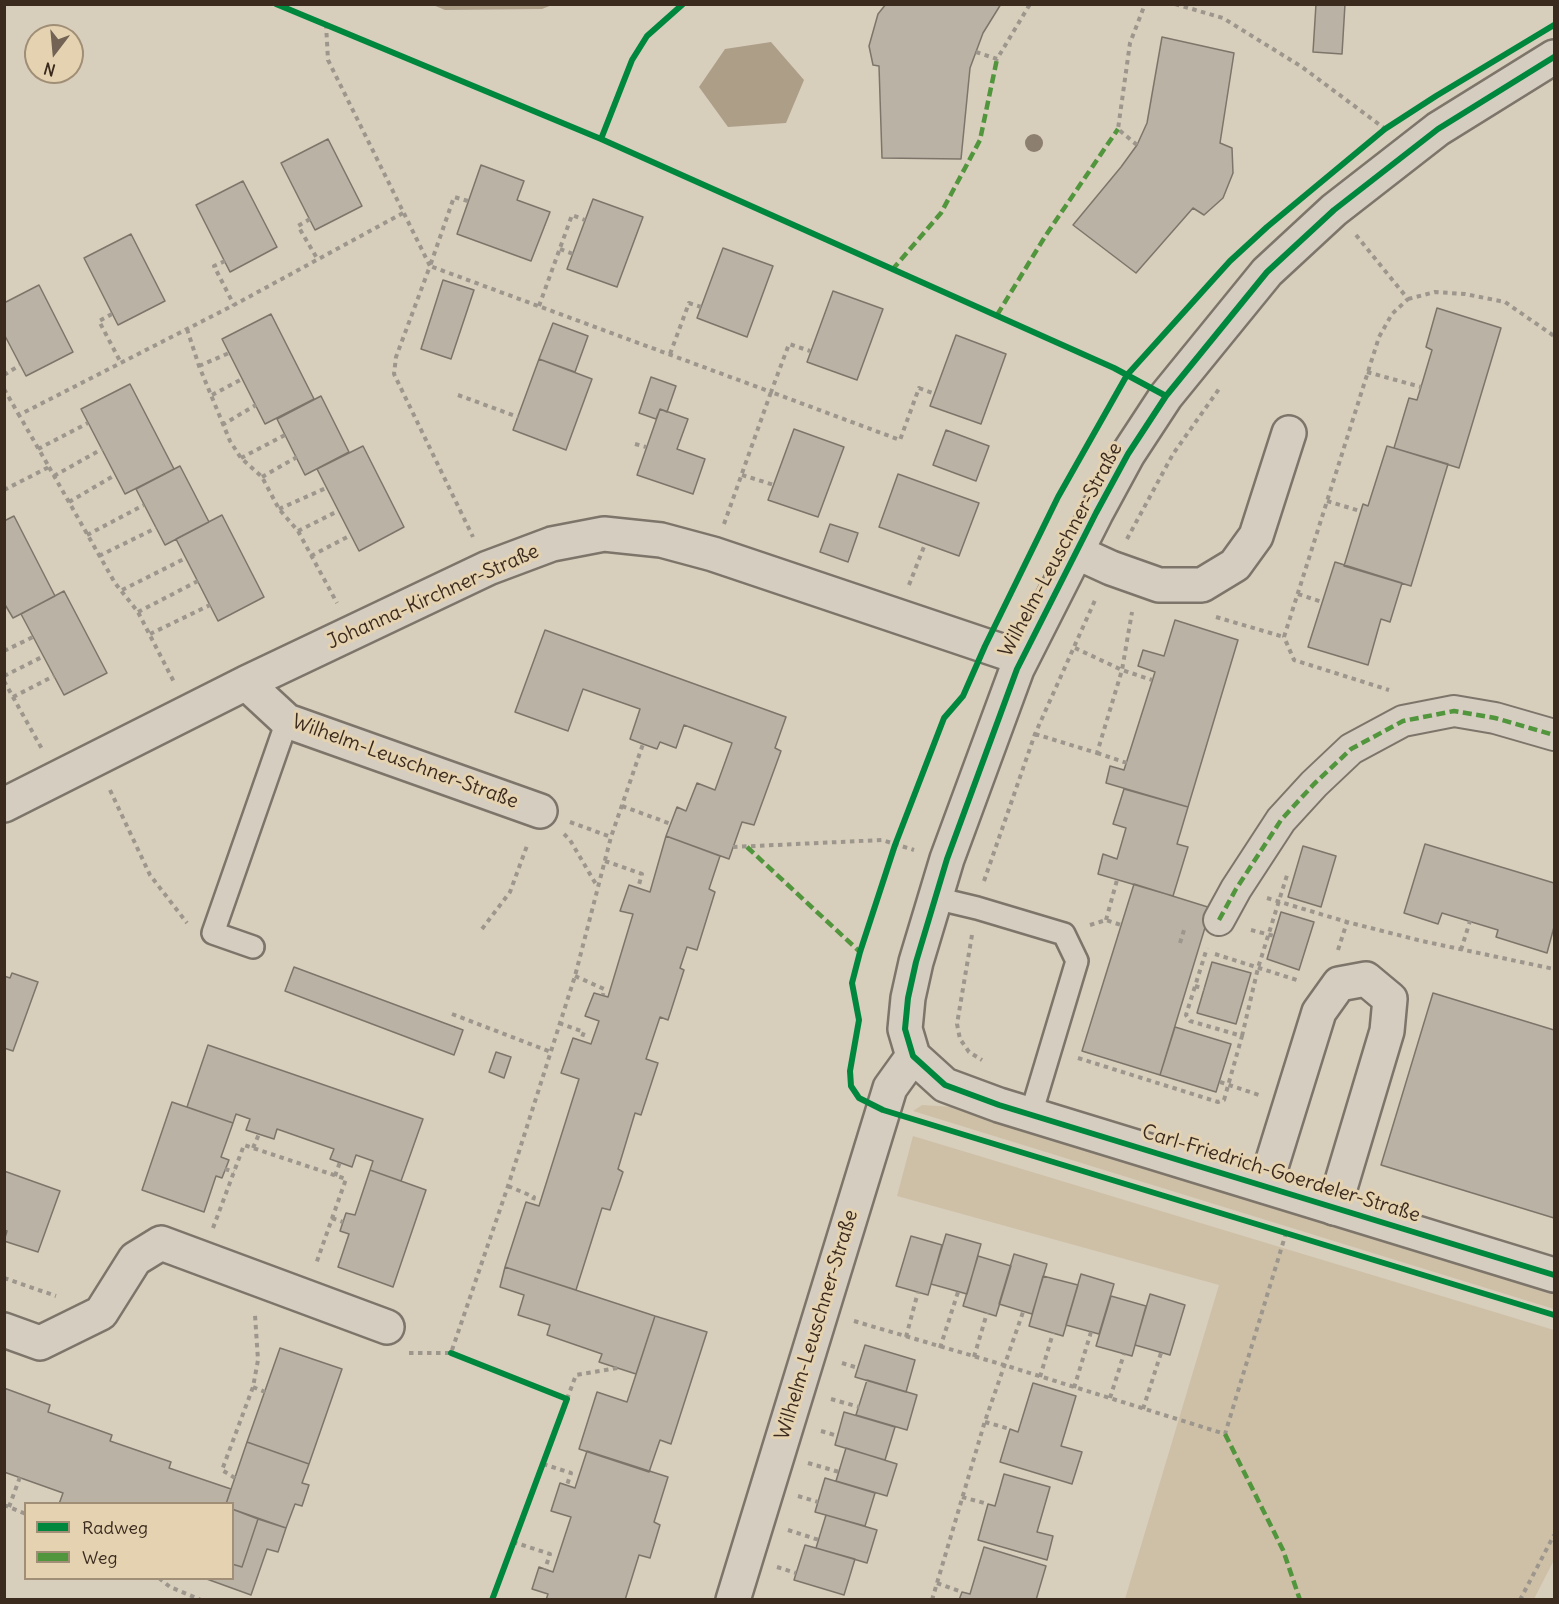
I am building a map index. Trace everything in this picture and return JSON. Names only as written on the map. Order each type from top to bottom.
[{"type":"street","name":"Wilhelm-Leuschner-Straße","points":[[733,1599],[890,1088],[912,1056],[905,1029],[908,998],[916,962],[947,859],[1022,658],[1128,454],[1166,396],[1267,272],[1334,210],[1438,129],[1554,57]]},
{"type":"street","points":[[1076,552],[1111,568],[1159,585],[1202,585],[1235,566],[1256,536],[1289,433]]},
{"type":"street","name":"Johanna-Kirchner-Straße","points":[[4,805],[246,683],[488,568],[552,544],[604,534],[661,540],[713,555],[1022,658]]},
{"type":"street","name":"Wilhelm-Leuschner-Straße","points":[[246,683],[287,721],[540,811]]},
{"type":"street","points":[[1219,920],[1236,889],[1281,820],[1351,748],[1403,721],[1454,711],[1495,718],[1554,735]]},
{"type":"street","points":[[1265,1186],[1319,1012],[1328,994],[1340,984],[1366,979],[1389,999],[1388,1031],[1334,1208]]},
{"type":"street","name":"Carl-Friedrich-Goerdeler-Straße","points":[[912,1056],[945,1085],[999,1105],[1554,1275]]},
{"type":"street","points":[[4,1330],[40,1343],[101,1313],[135,1259],[161,1243],[387,1327]]},
{"type":"lane","points":[[253,947],[213,933],[287,721]]},
{"type":"lane","points":[[935,897],[1064,934],[1077,961],[1031,1114]]},
{"type":"path","points":[[976,52],[997,60],[1030,4]]},
{"type":"path","points":[[1137,145],[1118,129],[1130,43],[1145,4]]},
{"type":"path","points":[[1175,4],[1223,18],[1302,67],[1385,129]]},
{"type":"path","points":[[326,24],[328,60],[430,266],[900,440],[919,388],[935,394]]},
{"type":"path","points":[[468,201],[454,197],[396,357],[394,374],[488,568]]},
{"type":"path","points":[[1334,210],[1408,299]]},
{"type":"path","points":[[19,415],[234,305],[403,213]]},
{"type":"path","points":[[540,306],[572,215],[585,220]]},
{"type":"path","points":[[310,219],[298,226],[318,260]]},
{"type":"path","points":[[560,249],[573,254]]},
{"type":"path","points":[[225,261],[214,266],[234,305]]},
{"type":"path","points":[[1390,691],[1294,660],[1284,637],[1379,337],[1392,314],[1408,299],[1435,292],[1465,294],[1505,302],[1554,336]]},
{"type":"path","points":[[669,354],[689,303],[701,307]]},
{"type":"path","points":[[112,314],[99,321],[121,363]]},
{"type":"path","points":[[187,329],[222,425],[241,459],[262,477],[279,509],[298,531],[353,633]]},
{"type":"path","points":[[713,555],[789,344],[810,351]]},
{"type":"path","points":[[199,366],[229,353]]},
{"type":"path","points":[[4,375],[20,365]]},
{"type":"path","points":[[1367,372],[1421,387]]},
{"type":"path","points":[[212,395],[242,379]]},
{"type":"path","points":[[984,1062],[969,1052],[960,1039],[957,1024],[987,911],[987,870],[1035,734],[1094,602],[1173,454],[1222,385]]},
{"type":"path","points":[[4,389],[115,583],[138,612],[189,712]]},
{"type":"path","points":[[458,395],[518,417]]},
{"type":"path","points":[[222,425],[256,405]]},
{"type":"path","points":[[39,449],[88,423]]},
{"type":"path","points":[[241,459],[285,435]]},
{"type":"path","points":[[635,444],[646,447]]},
{"type":"path","points":[[54,476],[102,449]]},
{"type":"path","points":[[262,477],[297,458]]},
{"type":"path","points":[[4,490],[49,467]]},
{"type":"path","points":[[742,475],[774,485]]},
{"type":"path","points":[[69,502],[115,476]]},
{"type":"path","points":[[279,509],[327,488]]},
{"type":"path","points":[[1327,501],[1360,511]]},
{"type":"path","points":[[87,535],[144,505]]},
{"type":"path","points":[[298,531],[338,511]]},
{"type":"path","points":[[99,556],[156,528]]},
{"type":"path","points":[[310,556],[351,535]]},
{"type":"path","points":[[898,617],[925,544]]},
{"type":"path","points":[[122,590],[186,558]]},
{"type":"path","points":[[138,612],[198,580]]},
{"type":"path","points":[[1298,594],[1322,602]]},
{"type":"path","points":[[1097,753],[1122,670],[1133,602]]},
{"type":"path","points":[[150,634],[210,605]]},
{"type":"path","points":[[4,651],[33,637]]},
{"type":"path","points":[[1075,648],[1122,670],[1152,680]]},
{"type":"path","points":[[4,676],[44,656]]},
{"type":"path","points":[[13,697],[54,676]]},
{"type":"path","points":[[4,681],[58,779]]},
{"type":"path","points":[[1035,734],[1127,763]]},
{"type":"path","points":[[451,1353],[508,1186],[575,976],[611,837],[643,744]]},
{"type":"path","points":[[96,760],[150,875],[185,922],[213,933]]},
{"type":"path","points":[[622,806],[671,824]]},
{"type":"path","points":[[540,811],[611,837]]},
{"type":"path","points":[[540,811],[570,840],[598,887]]},
{"type":"path","points":[[482,929],[510,892],[540,811]]},
{"type":"path","points":[[734,847],[882,840],[895,845]]},
{"type":"path","points":[[605,861],[642,874],[638,888]]},
{"type":"path","points":[[1051,1049],[1218,1102],[1224,1100],[1258,968],[1289,869]]},
{"type":"path","points":[[1117,880],[1106,920],[1121,925]]},
{"type":"path","points":[[1236,889],[1347,922],[1461,950],[1554,969]]},
{"type":"path","points":[[1219,920],[1206,951],[1186,1016],[1190,1021],[1242,1036]]},
{"type":"path","points":[[1461,950],[1470,921]]},
{"type":"path","points":[[1198,949],[1328,994],[1347,922]]},
{"type":"path","points":[[1180,943],[1184,930]]},
{"type":"path","points":[[575,976],[604,989],[603,996]]},
{"type":"path","points":[[1195,986],[1204,989]]},
{"type":"path","points":[[452,1014],[550,1052]]},
{"type":"path","points":[[560,1023],[584,1032],[581,1040]]},
{"type":"path","points":[[1220,1082],[1228,1085]]},
{"type":"path","points":[[254,1148],[259,1134]]},
{"type":"path","points":[[202,1258],[244,1145],[346,1179],[305,1296]]},
{"type":"path","points":[[335,1176],[340,1162]]},
{"type":"path","points":[[225,1169],[234,1172]]},
{"type":"path","points":[[508,1186],[534,1197],[532,1204]]},
{"type":"path","points":[[332,1218],[343,1222]]},
{"type":"path","points":[[822,1312],[1004,1365],[1225,1434],[1286,1233]]},
{"type":"path","points":[[4,1278],[101,1313]]},
{"type":"path","points":[[906,1337],[918,1292]]},
{"type":"path","points":[[940,1348],[958,1292]]},
{"type":"path","points":[[234,1478],[222,1470],[253,1387],[258,1360],[255,1315],[259,1305]]},
{"type":"path","points":[[932,1599],[985,1421],[1023,1312]]},
{"type":"path","points":[[974,1357],[987,1313]]},
{"type":"path","points":[[1074,1388],[1091,1332]]},
{"type":"path","points":[[1040,1377],[1053,1333]]},
{"type":"path","points":[[1143,1409],[1161,1353]]},
{"type":"path","points":[[1110,1398],[1124,1354]]},
{"type":"path","points":[[567,1399],[576,1375],[618,1368]]},
{"type":"path","points":[[253,1387],[265,1392]]},
{"type":"path","points":[[985,1421],[1010,1429]]},
{"type":"path","points":[[543,1464],[572,1473],[567,1485]]},
{"type":"path","points":[[20,1477],[7,1506],[24,1513]]},
{"type":"path","points":[[962,1497],[988,1504]]},
{"type":"path","points":[[1520,1599],[1554,1535]]},
{"type":"path","points":[[513,1542],[550,1554],[545,1569]]},
{"type":"path","points":[[161,1580],[170,1587],[201,1599]]},
{"type":"path","points":[[937,1584],[962,1592]]},
{"type":"shaded area","points":[[433,5],[552,5],[542,9],[445,10]]},
{"type":"shaded area","points":[[771,42],[804,80],[786,123],[728,127],[699,87],[725,49]]},
{"type":"shaded area","points":[[922,1105],[954,1107],[1554,1290],[1554,1309],[913,1111]]},
{"type":"shaded area","points":[[913,1136],[1554,1330],[1554,1560],[1534,1599],[1125,1599],[1219,1285],[897,1196]]},
{"type":"building","points":[[886,4],[1001,4],[983,33],[970,68],[961,159],[882,158],[879,66],[873,65],[869,46],[878,14]]},
{"type":"building","points":[[1316,4],[1345,4],[1342,54],[1313,52]]},
{"type":"building","points":[[1162,37],[1234,53],[1220,143],[1232,148],[1233,173],[1223,198],[1204,215],[1193,208],[1136,273],[1073,225],[1137,145],[1147,123]]},
{"type":"building","points":[[328,139],[362,206],[315,230],[281,163]]},
{"type":"building","points":[[481,165],[524,181],[517,200],[550,212],[531,261],[457,234]]},
{"type":"building","points":[[243,181],[277,247],[230,272],[196,205]]},
{"type":"building","points":[[593,199],[643,217],[617,287],[567,269]]},
{"type":"building","points":[[131,234],[165,301],[118,325],[84,258]]},
{"type":"building","points":[[723,248],[773,266],[747,337],[697,318]]},
{"type":"building","points":[[443,280],[474,290],[451,359],[421,349]]},
{"type":"building","points":[[39,285],[73,352],[26,376],[4,334],[4,303]]},
{"type":"building","points":[[833,291],[883,309],[857,380],[807,362]]},
{"type":"building","points":[[1437,308],[1501,328],[1459,468],[1394,448],[1409,398],[1417,400],[1421,387],[1432,350],[1426,347]]},
{"type":"building","points":[[271,314],[314,399],[265,424],[222,339]]},
{"type":"building","points":[[553,323],[588,336],[575,372],[539,359]]},
{"type":"building","points":[[956,335],[1006,354],[981,424],[930,406]]},
{"type":"building","points":[[539,359],[592,379],[566,450],[513,430]]},
{"type":"building","points":[[651,377],[676,386],[667,412],[660,409],[656,419],[639,413]]},
{"type":"building","points":[[130,384],[174,469],[125,494],[81,409]]},
{"type":"building","points":[[321,396],[349,452],[305,475],[277,419]]},
{"type":"building","points":[[660,409],[688,419],[677,449],[705,459],[693,494],[637,475]]},
{"type":"building","points":[[794,429],[844,447],[818,517],[768,500]]},
{"type":"building","points":[[946,430],[989,446],[976,481],[933,465]]},
{"type":"building","points":[[363,446],[404,527],[359,551],[317,469]]},
{"type":"building","points":[[1387,446],[1448,464],[1411,586],[1344,566],[1363,504],[1368,506]]},
{"type":"building","points":[[180,466],[209,522],[165,545],[136,489]]},
{"type":"building","points":[[898,474],[979,503],[959,556],[879,527]]},
{"type":"building","points":[[222,515],[264,597],[218,621],[176,539]]},
{"type":"building","points":[[14,516],[55,596],[13,618],[4,603],[4,521]]},
{"type":"building","points":[[830,524],[858,533],[848,562],[820,552]]},
{"type":"building","points":[[1335,562],[1402,583],[1390,622],[1381,619],[1368,665],[1308,647]]},
{"type":"building","points":[[64,591],[107,673],[64,695],[21,614]]},
{"type":"building","points":[[1175,620],[1238,640],[1188,807],[1106,783],[1110,766],[1124,770],[1155,672],[1138,666],[1143,650],[1164,656]]},
{"type":"building","points":[[545,630],[786,717],[775,748],[781,751],[754,825],[742,822],[729,859],[666,836],[677,807],[686,811],[697,783],[715,790],[732,743],[684,725],[676,748],[660,742],[657,749],[643,744],[630,739],[640,709],[583,689],[568,731],[515,712]]},
{"type":"building","points":[[1124,789],[1188,807],[1177,844],[1188,847],[1173,896],[1098,874],[1103,854],[1117,859],[1126,828],[1113,824]]},
{"type":"building","points":[[666,836],[720,856],[709,889],[715,892],[697,950],[687,947],[680,968],[684,970],[668,1020],[660,1017],[646,1059],[658,1063],[641,1115],[635,1113],[618,1169],[623,1172],[610,1210],[602,1208],[576,1290],[505,1267],[526,1202],[539,1206],[579,1079],[561,1073],[573,1038],[591,1044],[599,1021],[585,1016],[594,993],[608,997],[633,914],[620,911],[629,885],[650,892]]},
{"type":"building","points":[[1425,844],[1554,883],[1554,927],[1547,953],[1496,937],[1498,930],[1442,913],[1438,924],[1404,913]]},
{"type":"building","points":[[1303,846],[1336,856],[1321,907],[1288,897]]},
{"type":"building","points":[[1134,884],[1211,908],[1160,1075],[1082,1051]]},
{"type":"building","points":[[1281,912],[1314,922],[1299,970],[1267,959]]},
{"type":"building","points":[[1212,962],[1251,973],[1236,1024],[1197,1013]]},
{"type":"building","points":[[294,967],[463,1030],[454,1055],[285,991]]},
{"type":"building","points":[[12,973],[38,982],[13,1051],[4,1048],[4,976],[10,978]]},
{"type":"building","points":[[1433,993],[1554,1030],[1554,1218],[1381,1165]]},
{"type":"building","points":[[1175,1027],[1231,1044],[1216,1092],[1160,1075]]},
{"type":"building","points":[[208,1045],[423,1119],[401,1181],[370,1170],[373,1161],[356,1155],[352,1167],[330,1159],[334,1149],[277,1129],[274,1139],[246,1130],[250,1119],[236,1114],[233,1123],[187,1107]]},
{"type":"building","points":[[496,1052],[511,1057],[504,1078],[489,1072]]},
{"type":"building","points":[[172,1102],[233,1123],[221,1157],[229,1160],[222,1178],[216,1176],[204,1212],[142,1190]]},
{"type":"building","points":[[370,1170],[426,1190],[393,1287],[338,1267],[349,1234],[340,1231],[346,1213],[355,1215]]},
{"type":"building","points":[[4,1171],[60,1191],[38,1252],[4,1241],[7,1231],[4,1230]]},
{"type":"building","points":[[946,1234],[981,1244],[967,1294],[931,1284]]},
{"type":"building","points":[[911,1236],[942,1245],[928,1295],[896,1286]]},
{"type":"building","points":[[1014,1254],[1047,1264],[1032,1314],[999,1304]]},
{"type":"building","points":[[978,1256],[1011,1266],[996,1316],[963,1306]]},
{"type":"building","points":[[505,1267],[655,1316],[636,1374],[599,1362],[602,1354],[547,1335],[550,1325],[518,1315],[524,1295],[500,1287]]},
{"type":"building","points":[[1081,1274],[1114,1284],[1099,1334],[1066,1325]]},
{"type":"building","points":[[1043,1276],[1078,1285],[1063,1336],[1029,1326]]},
{"type":"building","points":[[1150,1294],[1185,1305],[1170,1355],[1135,1345]]},
{"type":"building","points":[[1111,1296],[1146,1306],[1132,1356],[1096,1346]]},
{"type":"building","points":[[655,1316],[707,1332],[671,1444],[660,1440],[649,1472],[579,1449],[597,1392],[627,1402]]},
{"type":"building","points":[[865,1345],[915,1360],[906,1392],[855,1377]]},
{"type":"building","points":[[280,1348],[342,1369],[309,1464],[247,1442]]},
{"type":"building","points":[[867,1380],[917,1395],[907,1430],[856,1415]]},
{"type":"building","points":[[1033,1383],[1076,1396],[1061,1446],[1082,1452],[1072,1484],[1000,1462],[1010,1429],[1018,1432]]},
{"type":"building","points":[[4,1388],[50,1405],[48,1412],[112,1435],[110,1441],[171,1462],[169,1468],[231,1489],[227,1502],[60,1502],[63,1493],[4,1472]]},
{"type":"building","points":[[844,1412],[895,1427],[885,1460],[835,1445]]},
{"type":"building","points":[[247,1442],[309,1464],[302,1483],[309,1485],[302,1506],[295,1504],[286,1528],[234,1510],[234,1502],[227,1502]]},
{"type":"building","points":[[846,1448],[897,1464],[887,1496],[836,1481]]},
{"type":"building","points":[[587,1451],[668,1477],[654,1522],[660,1525],[650,1558],[639,1555],[625,1600],[546,1600],[548,1594],[532,1589],[539,1567],[553,1572],[571,1517],[551,1511],[560,1483],[575,1488]]},
{"type":"building","points":[[1004,1474],[1050,1487],[1037,1532],[1053,1536],[1047,1560],[978,1540],[988,1504],[995,1506]]},
{"type":"building","points":[[825,1478],[875,1493],[865,1526],[815,1512]]},
{"type":"building","points":[[234,1510],[258,1519],[242,1567],[234,1565]]},
{"type":"building","points":[[826,1515],[877,1530],[867,1563],[816,1548]]},
{"type":"building","points":[[258,1519],[286,1528],[278,1552],[267,1549],[251,1595],[210,1580],[234,1580],[234,1565],[242,1567]]},
{"type":"building","points":[[805,1545],[855,1559],[844,1595],[794,1580]]},
{"type":"building","points":[[984,1547],[1046,1566],[1036,1600],[959,1600],[962,1592],[970,1594]]},
{"type":"marked path","points":[[892,270],[941,213],[980,140],[997,59]]},
{"type":"marked path","points":[[997,315],[1046,235],[1118,129]]},
{"type":"marked path","points":[[1219,920],[1236,889],[1281,820],[1351,749],[1403,721],[1454,711],[1495,718],[1554,735]]},
{"type":"marked path","points":[[747,847],[860,952]]},
{"type":"marked path","points":[[1225,1434],[1283,1550],[1300,1600]]},
{"type":"cycle path","points":[[276,4],[601,139],[1114,368],[1166,396]]},
{"type":"cycle path","points":[[601,139],[632,60],[647,36],[683,4]]},
{"type":"cycle path","points":[[1554,25],[1385,129],[1267,227],[1230,261],[1127,375],[1058,497],[963,696],[944,718],[895,845],[860,952],[852,983],[859,1020],[850,1071],[851,1086],[859,1098],[883,1110],[1554,1315]]},
{"type":"cycle path","points":[[1554,57],[1438,129],[1334,210],[1267,272],[1166,396],[1128,454],[1017,669],[947,859],[916,962],[908,998],[905,1029],[913,1056],[945,1085],[999,1105],[1554,1275]]},
{"type":"cycle path","points":[[451,1353],[567,1399],[492,1600]]}]
